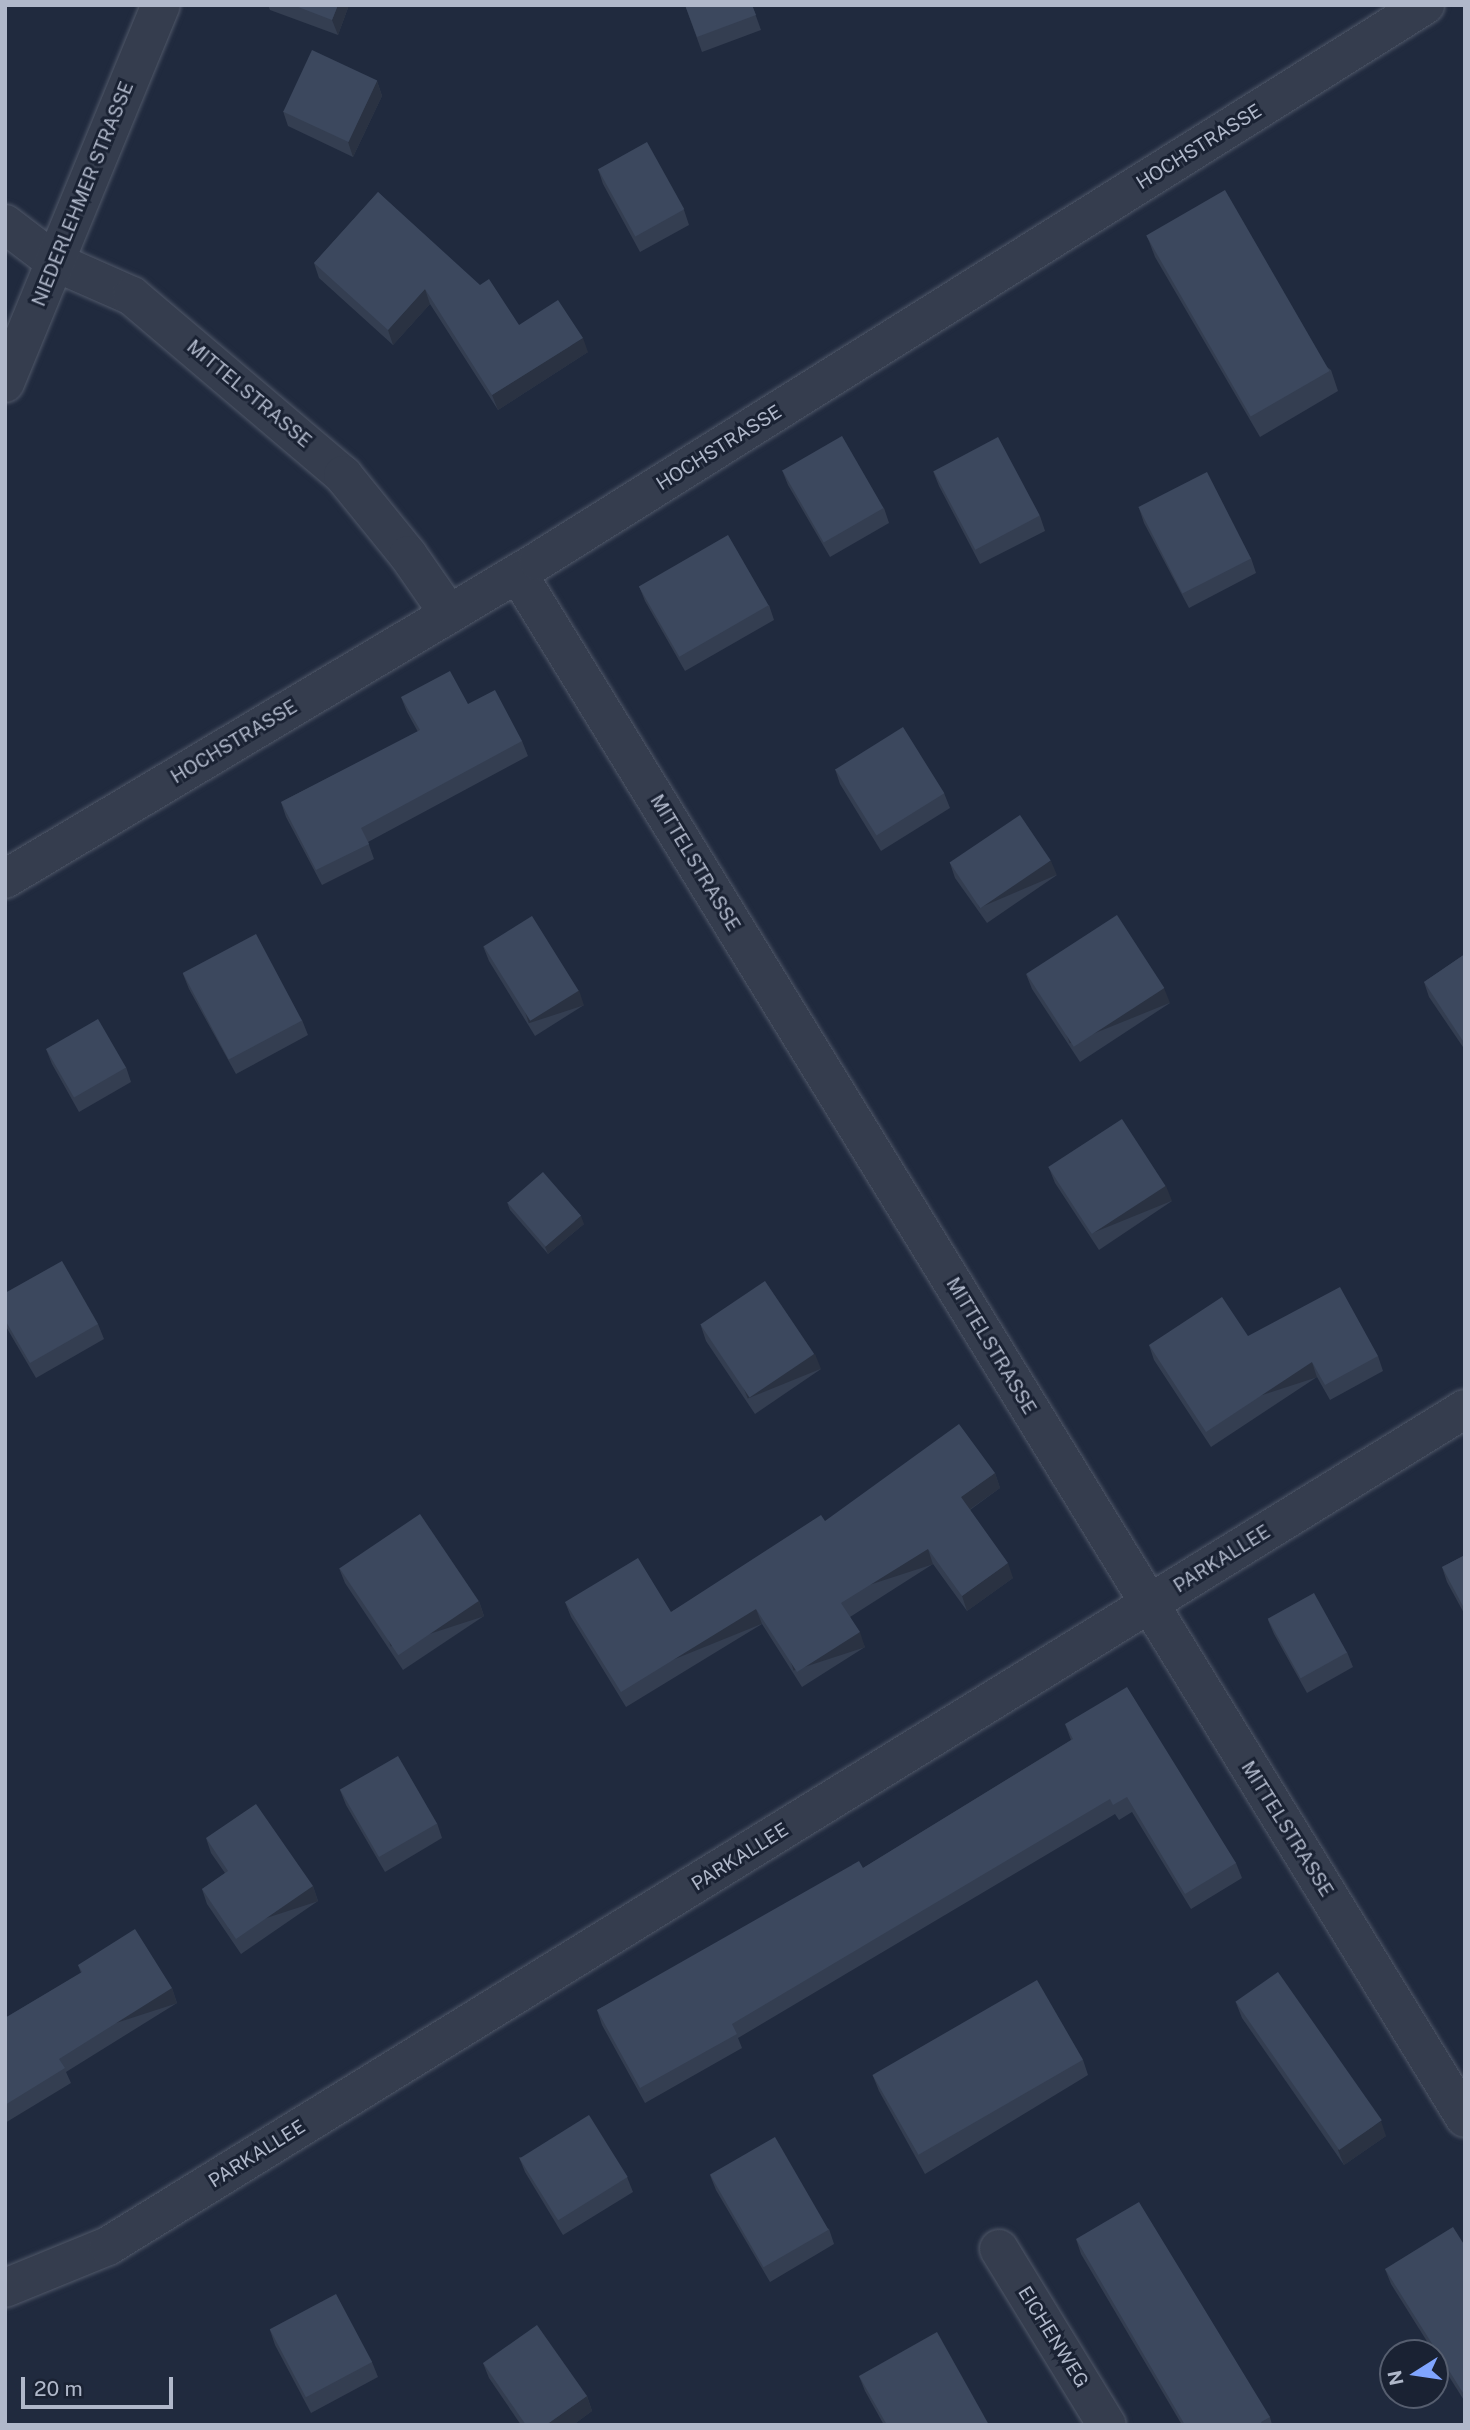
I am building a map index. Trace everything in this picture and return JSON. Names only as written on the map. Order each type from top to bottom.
[{"type":"street","name":"NIEDERLEHMER STRASSE","points":[[5,383],[161,5]]},
{"type":"street","name":"HOCHSTRASSE","points":[[5,879],[518,574],[1425,5]]},
{"type":"street","name":"MITTELSTRASSE","points":[[5,224],[55,262],[132,296],[344,475],[408,555],[449,614]]},
{"type":"street","name":"MITTELSTRASSE","points":[[518,574],[1465,2118]]},
{"type":"street","name":"PARKALLEE","points":[[5,2288],[108,2246],[1465,1409]]},
{"type":"street","name":"EICHENWEG","points":[[999,2249],[1107,2425]]},
{"type":"building","points":[[293,5],[338,5],[332,20]]},
{"type":"building","points":[[685,5],[752,5],[756,15],[697,37]]},
{"type":"building","points":[[312,50],[377,80],[349,142],[283,112]]},
{"type":"building","points":[[647,142],[684,209],[635,236],[598,169]]},
{"type":"building","points":[[1225,190],[1330,371],[1251,416],[1146,236]]},
{"type":"building","points":[[378,192],[480,285],[489,279],[519,325],[558,300],[583,338],[492,395],[425,289],[388,330],[314,263]]},
{"type":"building","points":[[842,436],[884,508],[824,542],[782,470]]},
{"type":"building","points":[[998,437],[1040,516],[975,550],[934,471]]},
{"type":"building","points":[[1207,472],[1251,558],[1182,593],[1138,507]]},
{"type":"building","points":[[728,535],[769,605],[679,657],[639,586]]},
{"type":"building","points":[[450,671],[468,704],[495,690],[522,741],[361,828],[369,844],[316,870],[281,802],[420,730],[401,697]]},
{"type":"building","points":[[903,727],[944,793],[876,836],[835,769]]},
{"type":"building","points":[[1020,815],[1051,861],[980,908],[950,863]]},
{"type":"building","points":[[1117,915],[1164,988],[1074,1047],[1026,974]]},
{"type":"building","points":[[532,916],[579,991],[530,1021],[484,946]]},
{"type":"building","points":[[256,934],[302,1021],[229,1059],[183,973]]},
{"type":"building","points":[[1465,954],[1465,1044],[1424,982]]},
{"type":"building","points":[[98,1019],[126,1067],[74,1097],[46,1049]]},
{"type":"building","points":[[1122,1119],[1166,1186],[1092,1234],[1048,1167]]},
{"type":"building","points":[[543,1172],[581,1216],[546,1247],[508,1203]]},
{"type":"building","points":[[62,1261],[98,1324],[30,1363],[5,1320],[5,1293]]},
{"type":"building","points":[[765,1281],[814,1354],[750,1398],[700,1325]]},
{"type":"building","points":[[1340,1287],[1378,1356],[1325,1385],[1312,1362],[1206,1432],[1149,1345],[1222,1297],[1248,1336]]},
{"type":"building","points":[[959,1424],[995,1473],[961,1497],[1008,1563],[962,1596],[928,1549],[841,1603],[860,1632],[797,1672],[756,1609],[621,1692],[565,1602],[638,1558],[671,1612],[821,1515],[825,1521]]},
{"type":"building","points":[[420,1514],[479,1601],[398,1655],[340,1568]]},
{"type":"building","points":[[1465,1555],[1465,1610],[1442,1567]]},
{"type":"building","points":[[1314,1593],[1347,1652],[1301,1678],[1268,1619]]},
{"type":"building","points":[[1127,1687],[1236,1863],[1185,1894],[1127,1797],[1113,1805],[1110,1799],[732,2024],[737,2034],[640,2088],[597,2010],[859,1861],[863,1868],[1073,1739],[1065,1724]]},
{"type":"building","points":[[398,1756],[437,1824],[379,1857],[340,1790]]},
{"type":"building","points":[[256,1804],[313,1886],[236,1939],[202,1889],[228,1871],[206,1838]]},
{"type":"building","points":[[135,1929],[172,1988],[59,2059],[65,2068],[5,2105],[5,2018],[82,1972],[78,1965]]},
{"type":"building","points":[[1278,1972],[1382,2120],[1339,2150],[1235,2002]]},
{"type":"building","points":[[1037,1980],[1083,2060],[918,2155],[872,2075]]},
{"type":"building","points":[[589,2115],[628,2177],[558,2220],[519,2158]]},
{"type":"building","points":[[775,2137],[828,2230],[764,2267],[710,2174]]},
{"type":"building","points":[[1139,2202],[1270,2417],[1261,2422],[1263,2425],[1185,2425],[1076,2239]]},
{"type":"building","points":[[1453,2227],[1465,2246],[1465,2396],[1449,2371],[1449,2339],[1429,2339],[1385,2269]]},
{"type":"building","points":[[336,2294],[372,2362],[306,2397],[270,2329]]},
{"type":"building","points":[[537,2325],[587,2396],[546,2425],[526,2425],[483,2363]]},
{"type":"building","points":[[937,2332],[989,2425],[887,2425],[859,2376]]}]
